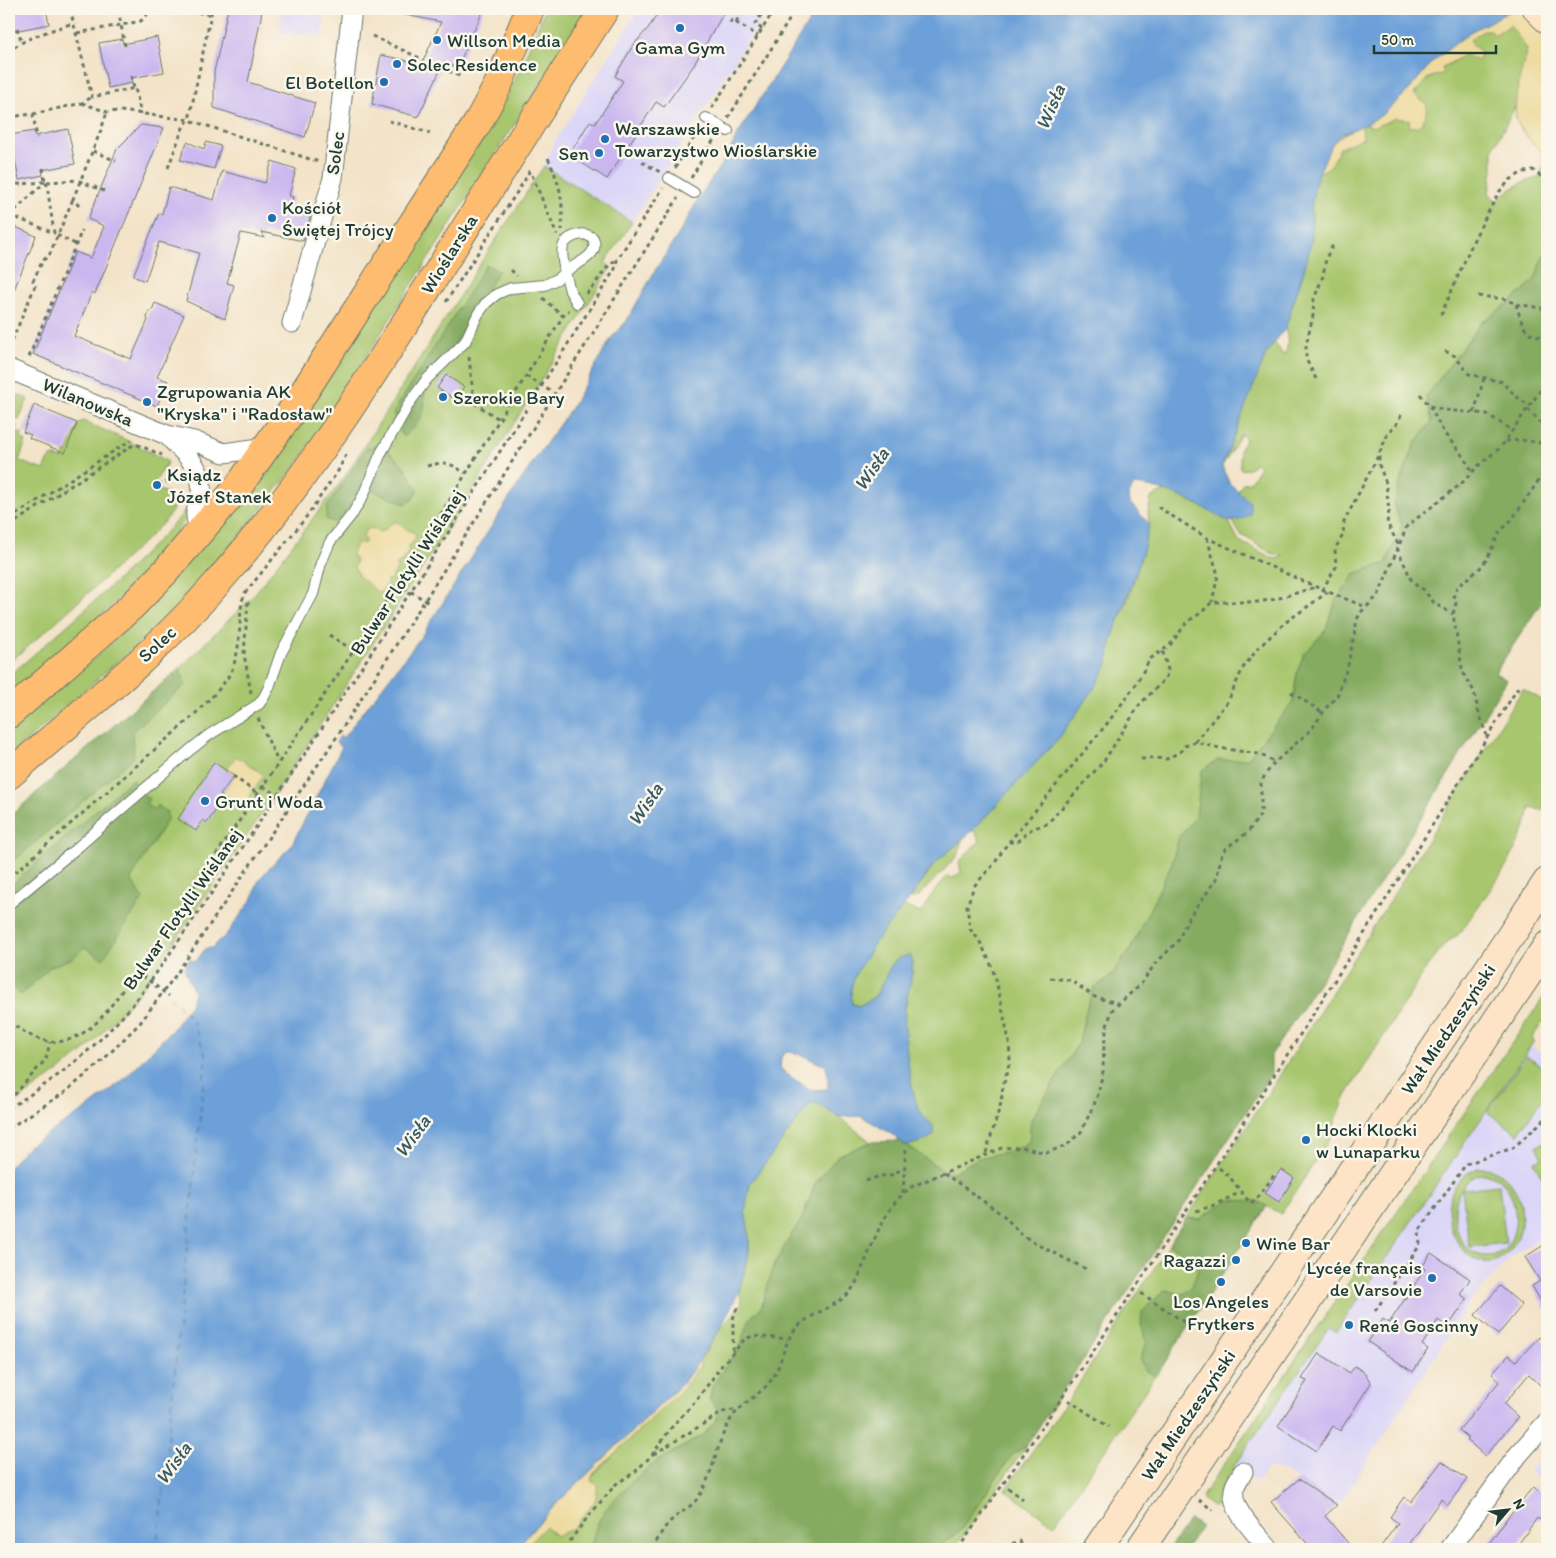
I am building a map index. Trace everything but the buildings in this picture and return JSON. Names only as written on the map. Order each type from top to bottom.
[{"type":"main road","points":[[9,714],[132,606],[165,572],[238,487],[267,447],[477,124],[498,86],[530,9]]},
{"type":"main road","name":"Wioślarska","points":[[288,496],[359,394],[605,9]]},
{"type":"main road","points":[[1537,9],[1547,19]]},
{"type":"main road","name":"Solec","points":[[9,775],[117,682],[174,629],[228,572],[288,496]]},
{"type":"main road","name":"Wał Miedzeszyński","points":[[1097,1549],[1547,882]]},
{"type":"main road","name":"Wał Miedzeszyński","points":[[1140,1549],[1547,946]]},
{"type":"street","name":"Solec","points":[[292,323],[333,178],[352,9]]},
{"type":"street","name":"Wilanowska","points":[[9,369],[167,435],[194,441],[224,453],[267,447]]},
{"type":"street","name":"Wilanowska","points":[[167,435],[191,461],[198,470],[202,480],[200,501],[196,513],[199,532]]},
{"type":"street","points":[[1450,1549],[1518,1455],[1547,1422]]},
{"type":"street","points":[[1243,1472],[1234,1487],[1234,1500],[1237,1510],[1269,1549]]},
{"type":"lane","points":[[706,118],[725,129]]},
{"type":"lane","points":[[669,178],[694,193]]},
{"type":"lane","points":[[9,904],[78,848],[196,745],[224,725],[253,709],[264,697],[281,653],[313,594],[321,563],[330,542],[342,529],[357,507],[381,453],[410,402],[428,379],[465,342],[478,314],[486,303],[497,294],[511,288],[545,285],[557,279],[565,272],[593,252],[595,243],[593,238],[582,234],[569,237],[562,250],[565,272],[570,291],[576,303]]},
{"type":"path","points":[[70,9],[92,97]]},
{"type":"path","points":[[118,9],[125,46]]},
{"type":"path","points":[[77,34],[141,21],[152,9]]},
{"type":"path","points":[[182,9],[210,15]]},
{"type":"path","points":[[168,168],[184,125],[189,120],[212,9]]},
{"type":"path","points":[[736,22],[744,9]]},
{"type":"path","points":[[762,29],[755,24],[765,9]]},
{"type":"path","name":"Bulwar Flotylli Wiślanej","points":[[9,1108],[40,1089],[91,1048],[128,1010],[150,982],[277,796],[411,592],[542,386],[615,268],[617,260],[775,9]]},
{"type":"path","points":[[9,1128],[64,1093],[99,1064],[133,1030],[164,992],[293,806],[685,187],[725,129],[796,9]]},
{"type":"path","points":[[730,23],[732,20],[758,36]]},
{"type":"path","points":[[9,53],[12,48],[36,35],[74,23]]},
{"type":"path","points":[[17,28],[22,43]]},
{"type":"path","points":[[372,36],[424,60]]},
{"type":"path","points":[[441,68],[462,77]]},
{"type":"path","points":[[131,76],[141,114]]},
{"type":"path","points":[[9,99],[9,117],[33,114],[82,103],[92,97],[134,88]]},
{"type":"path","points":[[82,103],[107,112],[121,111],[189,120],[324,164]]},
{"type":"path","points":[[9,348],[35,286],[33,281],[42,260],[49,256],[56,234],[73,199],[107,112]]},
{"type":"path","points":[[33,114],[37,138]]},
{"type":"path","points":[[389,122],[430,132]]},
{"type":"path","points":[[93,151],[116,161]]},
{"type":"path","points":[[548,158],[562,195],[562,250]]},
{"type":"path","points":[[642,162],[659,171]]},
{"type":"path","points":[[42,168],[56,234]]},
{"type":"path","points":[[1440,315],[1475,237],[1498,192],[1510,180],[1521,173],[1533,170],[1547,181]]},
{"type":"path","points":[[532,175],[562,250]]},
{"type":"path","points":[[9,185],[77,180],[104,191]]},
{"type":"path","points":[[45,182],[9,215],[56,234],[75,244]]},
{"type":"path","points":[[73,199],[79,206]]},
{"type":"path","points":[[29,357],[82,230]]},
{"type":"path","points":[[1316,379],[1306,359],[1306,345],[1313,316],[1314,299],[1323,276],[1326,258],[1333,245]]},
{"type":"path","points":[[9,1021],[22,1032],[34,1038],[50,1042],[66,1041],[95,1024],[108,1009],[258,794],[397,583],[563,316],[594,286],[609,265],[617,260]]},
{"type":"path","points":[[1478,296],[1505,299],[1516,304],[1547,309]]},
{"type":"path","points":[[1516,304],[1525,330],[1537,337],[1547,337]]},
{"type":"path","points":[[465,342],[470,363],[474,403]]},
{"type":"path","points":[[1445,351],[1455,356],[1470,374],[1502,382],[1529,407],[1547,430]]},
{"type":"path","points":[[526,376],[560,397]]},
{"type":"path","points":[[1474,413],[1484,378]]},
{"type":"path","points":[[652,1549],[666,1527],[694,1503],[700,1495],[729,1422],[738,1409],[765,1388],[772,1378],[788,1339],[798,1325],[841,1299],[854,1286],[884,1219],[903,1193],[913,1186],[986,1153],[1002,1148],[1013,1146],[1046,1153],[1074,1140],[1097,1098],[1103,1072],[1107,1026],[1112,1010],[1141,984],[1155,964],[1178,942],[1188,919],[1216,880],[1222,853],[1248,832],[1256,822],[1262,808],[1261,783],[1265,775],[1274,763],[1311,730],[1337,696],[1348,665],[1357,620],[1366,606],[1378,596],[1384,585],[1407,526],[1462,483],[1500,448],[1547,381]]},
{"type":"path","points":[[1420,394],[1429,405],[1444,433],[1460,452],[1473,472]]},
{"type":"path","points":[[463,404],[467,398],[499,419]]},
{"type":"path","points":[[1429,405],[1444,410],[1487,414],[1513,431]]},
{"type":"path","points":[[1322,590],[1336,567],[1335,549],[1343,535],[1344,522],[1388,434],[1396,425],[1402,413]]},
{"type":"path","points":[[9,519],[131,440]]},
{"type":"path","points":[[1506,441],[1522,440],[1547,444]]},
{"type":"path","points":[[9,526],[133,445],[138,445],[167,458]]},
{"type":"path","points":[[1379,454],[1379,465],[1386,483],[1389,511],[1387,523],[1412,582],[1423,589],[1435,604],[1453,614]]},
{"type":"path","points":[[427,466],[443,462],[452,464],[465,472]]},
{"type":"path","points":[[1488,736],[1478,710],[1474,691],[1465,677],[1462,668],[1453,614],[1456,603],[1454,596],[1457,586],[1480,568],[1487,559],[1498,532],[1513,518],[1547,468]]},
{"type":"path","points":[[158,484],[184,476]]},
{"type":"path","points":[[1158,506],[1207,538],[1322,590],[1366,606]]},
{"type":"path","points":[[986,1153],[1001,1103],[1003,1086],[1010,1061],[1009,1040],[996,980],[990,962],[979,940],[970,929],[968,922],[967,906],[974,886],[994,864],[1009,842],[1106,725],[1135,686],[1150,659],[1170,645],[1188,621],[1201,613],[1212,602],[1218,575],[1207,538]]},
{"type":"path","points":[[397,583],[431,604]]},
{"type":"path","points":[[1212,602],[1257,602],[1276,599],[1316,587]]},
{"type":"path","points":[[1141,759],[1167,760],[1185,746],[1195,742],[1228,702],[1244,668],[1259,647],[1286,622],[1328,592]]},
{"type":"path","points":[[248,602],[244,654],[253,709],[278,763]]},
{"type":"path","points":[[329,635],[353,650]]},
{"type":"path","points":[[1009,842],[1015,843],[1021,840],[1029,831],[1043,827],[1048,823],[1104,761],[1140,704],[1168,674],[1162,649]]},
{"type":"path","points":[[958,1549],[1035,1439],[1135,1289],[1299,1035],[1518,686]]},
{"type":"path","points":[[1292,692],[1323,713]]},
{"type":"path","points":[[1195,742],[1259,754],[1269,758],[1274,763]]},
{"type":"path","points":[[233,776],[258,794]]},
{"type":"path","points":[[263,786],[293,806]]},
{"type":"path","points":[[223,799],[244,814]]},
{"type":"path","points":[[218,843],[222,846]]},
{"type":"path","points":[[136,971],[169,996]]},
{"type":"path","points":[[1050,978],[1070,980],[1096,997],[1118,1003]]},
{"type":"path","points":[[9,1102],[46,1059],[50,1042]]},
{"type":"path","points":[[1375,1311],[1420,1245],[1419,1231],[1466,1164],[1513,1148],[1547,1117]]},
{"type":"path","points":[[903,1193],[906,1146]]},
{"type":"path","points":[[866,1181],[872,1177],[892,1175],[905,1168]]},
{"type":"path","points":[[1219,1168],[1228,1175],[1250,1203],[1256,1200],[1275,1174],[1277,1175]]},
{"type":"path","points":[[944,1173],[1004,1216],[1021,1234],[1036,1244],[1088,1270]]},
{"type":"path","points":[[1196,1211],[1212,1206],[1241,1192]]},
{"type":"path","points":[[1141,1293],[1184,1322]]},
{"type":"path","points":[[733,1352],[733,1319],[738,1305]]},
{"type":"path","points":[[568,1549],[569,1542],[587,1518],[616,1484],[635,1472],[652,1455],[674,1424],[696,1401],[744,1340],[752,1336],[788,1339]]},
{"type":"path","points":[[1068,1400],[1109,1427]]},
{"type":"path","points":[[652,1455],[723,1412],[738,1409]]},
{"type":"path","points":[[1008,1488],[1022,1499]]},
{"type":"path","points":[[1202,1502],[1213,1510]]},
{"type":"path","points":[[998,1549],[1020,1541],[1019,1549]]},
{"type":"path","points":[[967,1546],[972,1549]]},
{"type":"shaded area","points":[[281,9],[324,9],[323,35],[280,33]]},
{"type":"shaded area","points":[[639,9],[768,9],[632,222],[544,166],[554,143]]},
{"type":"shaded area","name":"Lycée français de Varsovie","points":[[1531,1044],[1547,1060],[1547,1234],[1512,1256],[1471,1300],[1350,1488],[1337,1505],[1299,1479],[1281,1470],[1267,1468],[1257,1482],[1234,1466],[1329,1327],[1336,1331]]},
{"type":"shaded area","points":[[1547,1449],[1547,1486],[1529,1471]]},
{"type":"green space","points":[[545,9],[588,9],[298,463],[216,565],[173,609],[141,641],[9,756],[9,732],[129,626],[490,129],[520,69]]},
{"type":"green space","points":[[1510,25],[1527,49],[1515,107],[1493,149],[1493,170],[1489,193],[1497,201],[1506,192],[1517,186],[1541,177],[1544,154],[1547,152],[1547,250],[1534,281],[1514,299],[1481,323],[1426,397],[1432,421],[1415,444],[1394,506],[1402,526],[1386,563],[1356,573],[1336,601],[1325,631],[1304,654],[1297,672],[1293,702],[1247,759],[1218,760],[1202,770],[1196,816],[1179,837],[1172,863],[1130,950],[1110,977],[1094,988],[1087,1007],[1079,1042],[1031,1120],[1029,1142],[1014,1150],[979,1158],[954,1172],[944,1171],[900,1141],[900,1060],[905,1010],[913,963],[895,960],[875,996],[859,1006],[852,1004],[851,988],[859,967],[873,945],[904,906],[921,913],[929,899],[947,876],[953,878],[961,872],[959,863],[980,841],[973,830],[1059,738],[1091,693],[1107,667],[1112,638],[1129,596],[1143,551],[1149,524],[1148,512],[1151,498],[1166,490],[1197,503],[1229,522],[1239,541],[1275,559],[1284,556],[1271,553],[1240,534],[1231,518],[1238,491],[1243,483],[1250,482],[1260,467],[1256,463],[1243,470],[1240,468],[1240,449],[1246,439],[1241,434],[1222,466],[1229,483],[1216,463],[1272,339],[1284,356],[1286,353],[1288,342],[1285,329],[1309,251],[1312,231],[1313,191],[1318,174],[1329,167],[1340,148],[1363,138],[1362,125],[1366,124],[1374,127],[1396,118],[1409,120],[1412,102],[1421,84],[1443,73],[1442,69],[1461,57],[1468,49],[1471,39],[1485,30],[1490,30],[1494,35]]},
{"type":"green space","points":[[544,166],[632,222],[605,263],[611,267],[474,488],[274,796],[138,994],[89,1047],[9,1107],[9,817],[180,668],[253,596],[344,478]]},
{"type":"green space","points":[[1547,250],[1547,594],[1495,673],[1507,680],[1315,988],[1271,1055],[1271,1074],[1027,1445],[1012,1455],[960,1531],[937,1549],[590,1549],[596,1527],[608,1506],[652,1465],[691,1443],[709,1429],[715,1421],[719,1412],[710,1399],[712,1386],[739,1350],[750,1318],[761,1308],[774,1265],[801,1221],[816,1182],[839,1155],[871,1142],[900,1141],[944,1171],[954,1172],[979,1158],[1014,1150],[1029,1142],[1031,1120],[1079,1042],[1087,1007],[1094,988],[1110,977],[1130,950],[1172,863],[1179,837],[1196,816],[1202,770],[1218,760],[1247,759],[1293,702],[1297,672],[1304,654],[1325,631],[1336,601],[1356,573],[1386,563],[1402,526],[1394,506],[1398,488],[1415,444],[1432,421],[1426,397],[1481,323],[1514,299],[1534,281]]},
{"type":"green space","points":[[486,265],[499,270],[424,394],[423,414],[413,428],[403,437],[393,413]]},
{"type":"green space","points":[[9,391],[28,399],[19,420],[14,418],[11,423],[17,426],[15,431],[23,434],[21,439],[26,441],[19,461],[44,470],[49,459],[53,456],[62,459],[65,453],[67,453],[79,423],[83,421],[137,445],[168,462],[152,488],[180,497],[164,522],[149,537],[9,663]]},
{"type":"green space","points":[[381,444],[404,466],[418,490],[413,499],[405,504],[365,487],[336,523],[326,519],[327,507],[367,448]]},
{"type":"green space","points":[[190,506],[186,518],[174,536],[145,572],[98,618],[9,696],[9,676],[125,573]]},
{"type":"green space","points":[[180,668],[185,685],[132,732],[134,757],[9,865],[9,817]]},
{"type":"green space","points":[[1523,689],[1547,703],[1547,801],[1542,810],[1530,808],[1526,826],[1506,867],[1459,934],[1446,943],[1428,965],[1346,1096],[1332,1130],[1334,1132],[1281,1214],[1267,1206],[1166,1360],[1054,1525],[1005,1490],[1068,1400],[1273,1086]]},
{"type":"green space","points":[[132,779],[136,789],[149,799],[146,804],[154,810],[157,805],[167,812],[167,820],[131,879],[143,899],[103,959],[84,947],[73,958],[50,967],[21,995],[9,984],[9,887]]},
{"type":"green space","points":[[962,840],[957,856],[919,896],[910,899],[935,863]]},
{"type":"green space","points":[[1547,992],[1547,1016],[1532,1038],[1534,1041],[1336,1332],[1329,1328],[1234,1466],[1219,1492],[1217,1506],[1213,1507],[1202,1499],[1203,1495]]},
{"type":"green space","points":[[1526,1056],[1547,1070],[1547,1092],[1518,1134],[1487,1112]]},
{"type":"green space","points":[[814,1102],[839,1117],[871,1142],[839,1155],[816,1182],[801,1221],[774,1265],[761,1308],[750,1318],[739,1350],[712,1386],[710,1399],[719,1412],[718,1418],[704,1434],[653,1464],[600,1518],[590,1549],[523,1549],[545,1527],[557,1536],[593,1475],[683,1388],[700,1366],[700,1360],[719,1331],[742,1303],[739,1291],[749,1252],[749,1233],[745,1212],[750,1183],[803,1113]]},
{"type":"green space","points":[[1547,1140],[1547,1187],[1534,1162],[1542,1158],[1536,1147]]},
{"type":"green space","points":[[1478,1168],[1494,1170],[1506,1178],[1519,1198],[1522,1217],[1519,1234],[1511,1249],[1495,1261],[1480,1261],[1466,1252],[1455,1237],[1449,1218],[1450,1199],[1459,1181]],"holes":[[[1480,1174],[1494,1177],[1505,1185],[1512,1198],[1515,1228],[1510,1242],[1502,1251],[1489,1256],[1476,1254],[1466,1246],[1459,1235],[1455,1221],[1455,1207],[1459,1193],[1467,1182]]]},
{"type":"green space","points":[[1499,1185],[1506,1243],[1469,1247],[1462,1189]]},
{"type":"green space","points":[[1228,1200],[1257,1201],[1267,1206],[1156,1376],[1146,1371],[1140,1360],[1147,1341],[1141,1325],[1142,1312],[1164,1290],[1183,1294],[1191,1287],[1198,1270],[1193,1259],[1169,1245],[1186,1218],[1200,1219]]},
{"type":"green space","points":[[1027,1445],[954,1549],[937,1549],[960,1531],[1012,1455]]},
{"type":"green space","points":[[1190,1519],[1201,1527],[1185,1549],[1169,1549]]},
{"type":"sand","points":[[1514,9],[1547,9],[1547,152],[1544,154],[1530,140],[1521,129],[1516,118],[1516,98],[1527,49],[1510,25],[1494,35],[1490,30],[1485,30],[1471,39],[1471,45],[1481,51],[1479,61],[1464,55],[1442,68],[1444,73],[1428,78],[1414,94],[1427,105],[1425,118],[1419,126],[1410,127],[1409,120],[1396,118],[1374,127],[1366,124],[1382,115],[1408,91],[1432,62],[1470,32]]},
{"type":"sand","points":[[1362,125],[1363,138],[1340,148],[1329,167],[1318,174],[1333,144]]},
{"type":"sand","points":[[396,522],[415,533],[416,537],[412,544],[409,545],[406,556],[397,563],[397,568],[391,579],[387,580],[387,584],[382,592],[377,592],[359,576],[354,568],[356,561],[352,554],[356,544],[365,543],[363,535],[366,530],[372,528],[380,532]]},
{"type":"sand","points":[[236,756],[264,775],[241,809],[220,795],[234,776],[226,770]]},
{"type":"sand","points":[[700,1360],[700,1366],[683,1389],[593,1474],[591,1481],[598,1485],[595,1501],[573,1528],[557,1536],[545,1527],[524,1549],[515,1549],[559,1501],[683,1383]]},
{"type":"water","name":"Wisła","points":[[817,9],[1514,9],[1470,32],[1432,62],[1408,91],[1382,115],[1342,134],[1332,143],[1316,180],[1311,207],[1312,237],[1307,260],[1285,329],[1267,352],[1222,466],[1229,483],[1250,502],[1250,514],[1242,519],[1229,522],[1195,503],[1171,493],[1134,485],[1128,496],[1130,503],[1149,524],[1136,573],[1112,638],[1107,667],[1059,738],[973,830],[935,863],[910,899],[879,936],[855,975],[851,989],[852,1004],[859,1006],[876,995],[897,959],[911,956],[912,975],[905,1009],[906,1046],[916,1103],[921,1114],[933,1126],[934,1135],[924,1141],[906,1146],[890,1133],[861,1116],[839,1117],[814,1102],[803,1113],[750,1183],[745,1212],[749,1233],[749,1252],[739,1291],[719,1331],[683,1383],[559,1501],[515,1549],[9,1549],[9,1167],[27,1147],[85,1110],[123,1080],[173,1029],[191,1004],[194,992],[184,968],[190,959],[195,962],[206,948],[212,948],[226,935],[253,898],[258,882],[263,875],[291,846],[342,747],[336,742],[340,736],[343,738],[421,637],[523,477],[573,405],[612,337],[626,322],[700,196],[729,153],[736,137]],"holes":[[[784,1053],[794,1053],[825,1065],[828,1074],[828,1089],[811,1090],[785,1073],[780,1067],[781,1058]]]},
{"type":"ferry route","points":[[157,1549],[206,1057],[192,1019],[169,996]]},
{"type":"place","name":"Gama Gym","points":[[680,28]]},
{"type":"place","name":"Willson Media","points":[[437,40]]},
{"type":"place","name":"Solec Residence","points":[[397,64]]},
{"type":"place","name":"El Botellon","points":[[384,82]]},
{"type":"place","name":"Warszawskie Towarzystwo Wioślarskie","points":[[605,139]]},
{"type":"place","name":"Sen","points":[[599,153]]},
{"type":"place","name":"Kościół Świętej Trójcy","points":[[272,218]]},
{"type":"place","name":"Szerokie Bary","points":[[443,397]]},
{"type":"place","name":"Zgrupowania AK \"Kryska\" i \"Radosław\"","points":[[147,402]]},
{"type":"place","name":"Ksiądz Józef Stanek","points":[[157,485]]},
{"type":"place","name":"Grunt i Woda","points":[[205,801]]},
{"type":"place","name":"Hocki Klocki w Lunaparku","points":[[1306,1140]]},
{"type":"place","name":"Wine Bar","points":[[1246,1243]]},
{"type":"place","name":"Ragazzi","points":[[1236,1260]]},
{"type":"place","name":"Lycée français de Varsovie","points":[[1432,1278]]},
{"type":"place","name":"Los Angeles Frytkers","points":[[1221,1282]]},
{"type":"place","name":"René Goscinny","points":[[1349,1325]]}]
